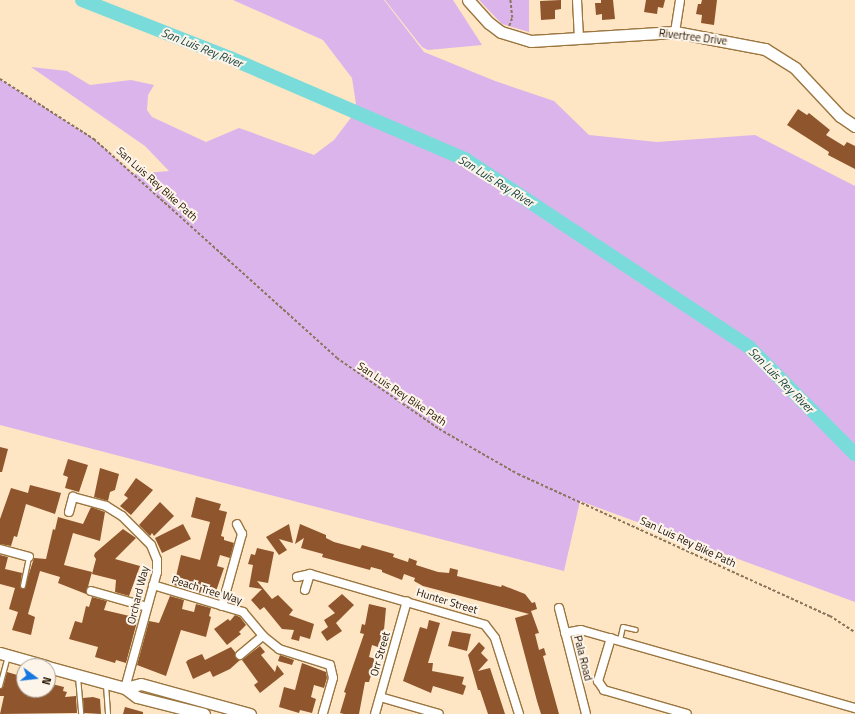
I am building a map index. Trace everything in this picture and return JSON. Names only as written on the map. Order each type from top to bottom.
[{"type":"street","name":"Rivertree Drive","points":[[468,0],[489,23],[501,32],[531,41],[675,32],[749,44],[776,54],[795,68],[840,116],[855,126]]},
{"type":"street","points":[[577,0],[579,39]]},
{"type":"street","points":[[675,32],[680,0]]},
{"type":"street","name":"Orchard Way","points":[[69,512],[73,497],[106,506],[122,516],[151,546],[157,560],[153,586],[125,688]]},
{"type":"street","points":[[222,606],[242,534],[237,524]]},
{"type":"street","points":[[0,549],[29,557]]},
{"type":"street","points":[[305,590],[310,574]]},
{"type":"street","name":"Hunter Street","points":[[297,577],[310,574],[407,601],[485,625],[495,638],[519,714]]},
{"type":"street","name":"Peach Tree Way","points":[[153,586],[242,612],[263,636],[279,650],[330,665],[333,678],[323,714]]},
{"type":"street","points":[[91,592],[147,607]]},
{"type":"street","name":"Orr Street","points":[[375,714],[407,601]]},
{"type":"street","name":"Pala Road","points":[[559,608],[586,714]]},
{"type":"street","points":[[565,633],[581,630],[620,640],[855,708]]},
{"type":"street","points":[[240,655],[263,636]]},
{"type":"street","points":[[611,638],[598,681],[604,690],[687,714]]},
{"type":"street","points":[[4,654],[18,658]]},
{"type":"street","points":[[56,669],[125,688],[137,697],[202,714]]},
{"type":"street","points":[[125,688],[141,684],[250,714]]},
{"type":"street","points":[[380,697],[439,714]]},
{"type":"lane","points":[[23,586],[29,557]]},
{"type":"lane","points":[[620,640],[623,627],[636,630]]},
{"type":"lane","points":[[0,686],[4,654]]},
{"type":"lane","points":[[78,675],[81,714]]},
{"type":"lane","points":[[106,682],[108,714]]},
{"type":"path","points":[[501,32],[510,25],[512,18],[510,0]]},
{"type":"path","name":"San Luis Rey Bike Path","points":[[0,79],[94,139],[337,358],[439,429],[518,474],[822,613],[855,632]]},
{"type":"shaded area","points":[[233,0],[384,0],[424,52],[495,81],[554,101],[589,135],[657,142],[755,135],[855,186],[855,602],[580,501],[564,571],[0,425],[0,79],[94,139],[134,174],[169,171],[145,146],[31,67],[67,71],[90,85],[131,80],[154,85],[148,95],[147,110],[152,117],[206,142],[239,128],[314,155],[334,140],[350,119],[356,104],[352,78],[323,40]]},
{"type":"shaded area","points":[[385,0],[453,0],[482,45],[428,50],[422,47]]},
{"type":"shaded area","points":[[479,0],[529,0],[529,32],[502,24]]},
{"type":"building","points":[[561,0],[561,9],[555,10],[555,19],[541,20],[540,1]]},
{"type":"building","points":[[601,0],[613,0],[615,19],[602,20],[602,14],[596,15],[595,3],[601,3]]},
{"type":"building","points":[[646,0],[665,0],[663,8],[658,7],[657,14],[644,12]]},
{"type":"building","points":[[702,0],[717,0],[714,25],[701,23],[702,15],[696,14],[698,4],[701,4]]},
{"type":"building","points":[[798,109],[807,115],[809,113],[830,130],[826,135],[844,146],[847,142],[855,146],[855,169],[828,155],[829,152],[787,125]]},
{"type":"building","points":[[0,447],[8,449],[2,472],[0,472]]},
{"type":"building","points":[[68,459],[88,465],[79,492],[65,488],[68,477],[63,475]]},
{"type":"building","points":[[100,468],[119,474],[115,490],[110,492],[108,501],[94,497]]},
{"type":"building","points":[[136,478],[153,490],[131,515],[120,506],[128,498],[124,495]]},
{"type":"building","points":[[30,485],[61,493],[55,514],[26,504],[17,537],[14,536],[11,546],[0,544],[0,519],[11,488],[28,493]]},
{"type":"building","points":[[196,497],[221,504],[219,510],[227,512],[221,536],[224,537],[224,540],[234,543],[230,558],[220,555],[217,566],[224,568],[214,597],[174,585],[181,555],[200,560],[210,522],[191,517]]},
{"type":"building","points":[[160,502],[174,516],[154,536],[152,533],[150,536],[139,525]]},
{"type":"building","points":[[91,507],[105,512],[100,541],[73,533],[64,565],[92,572],[86,594],[58,583],[60,577],[40,571],[28,614],[35,617],[31,635],[12,630],[18,612],[9,609],[15,588],[0,584],[0,555],[8,557],[5,569],[22,573],[20,587],[24,589],[34,558],[46,559],[53,529],[55,530],[58,517],[83,524]]},
{"type":"building","points":[[183,524],[191,539],[162,553],[155,538]]},
{"type":"building","points":[[289,524],[293,543],[279,539],[287,550],[279,555],[266,537]]},
{"type":"building","points":[[300,524],[326,535],[326,538],[334,542],[360,549],[362,545],[394,554],[393,557],[408,562],[409,558],[417,561],[416,565],[438,572],[449,573],[450,568],[458,570],[457,576],[501,587],[502,585],[525,594],[532,603],[535,602],[537,609],[531,611],[539,633],[535,634],[539,650],[544,648],[546,655],[543,656],[559,714],[541,714],[537,701],[515,618],[529,614],[423,586],[414,581],[415,578],[404,574],[402,580],[382,572],[382,570],[371,567],[370,570],[322,557],[323,554],[301,548],[304,538],[295,544]]},
{"type":"building","points":[[123,529],[136,538],[115,559],[140,566],[129,596],[115,592],[116,580],[92,574],[96,559],[94,556],[95,553]]},
{"type":"building","points":[[257,548],[274,552],[268,583],[257,581],[272,599],[278,595],[293,610],[289,615],[314,624],[310,639],[300,636],[299,641],[291,639],[294,630],[282,629],[264,607],[260,610],[251,600],[262,589],[249,587],[253,565],[248,564],[251,554],[255,555]]},
{"type":"building","points":[[342,594],[354,605],[336,623],[342,631],[327,641],[321,632],[328,627],[324,620],[335,613],[328,606]]},
{"type":"building","points":[[170,596],[184,600],[182,609],[194,612],[196,604],[211,608],[209,616],[211,617],[206,637],[181,630],[166,676],[137,665],[149,621],[159,623]]},
{"type":"building","points":[[92,597],[107,601],[104,610],[138,618],[126,663],[116,660],[115,663],[95,657],[98,647],[69,639],[75,621],[82,623],[86,606],[89,607]]},
{"type":"building","points":[[369,604],[386,608],[384,630],[378,647],[372,645],[369,657],[376,659],[369,682],[365,682],[359,714],[344,714],[340,713],[346,693],[344,692],[364,634],[360,633],[362,624],[365,625]]},
{"type":"building","points":[[235,615],[240,617],[246,625],[239,632],[241,634],[227,645],[214,629],[228,619],[230,621]]},
{"type":"building","points":[[429,620],[440,623],[428,663],[433,663],[432,671],[464,677],[462,684],[466,686],[463,695],[433,686],[431,693],[403,681],[420,627],[427,629]]},
{"type":"building","points":[[452,631],[471,634],[467,651],[448,646]]},
{"type":"building","points":[[479,642],[485,648],[481,653],[488,660],[478,671],[490,668],[505,714],[488,714],[480,690],[478,690],[468,655]]},
{"type":"building","points":[[260,646],[265,652],[261,655],[275,672],[277,665],[284,674],[260,693],[254,685],[258,682],[242,660]]},
{"type":"building","points":[[231,647],[235,652],[236,658],[240,660],[230,669],[213,677],[210,671],[193,679],[186,662],[188,660],[202,654],[205,660]]},
{"type":"building","points":[[280,655],[294,660],[292,665],[278,661]]},
{"type":"building","points":[[302,663],[326,672],[327,678],[324,688],[314,685],[311,697],[316,699],[312,713],[300,710],[299,713],[279,707],[284,687],[295,690]]},
{"type":"building","points":[[7,672],[16,675],[16,698],[56,698],[56,685],[64,687],[63,691],[67,692],[65,697],[76,696],[77,713],[0,714],[4,696],[0,696],[0,689],[3,687]]},
{"type":"building","points":[[93,697],[100,699],[101,714],[84,713],[83,698]]},
{"type":"building","points":[[125,707],[143,712],[143,714],[123,714]]},
{"type":"waterway","name":"San Luis Rey River","points":[[82,0],[230,58],[465,159],[749,347],[855,454]]}]
